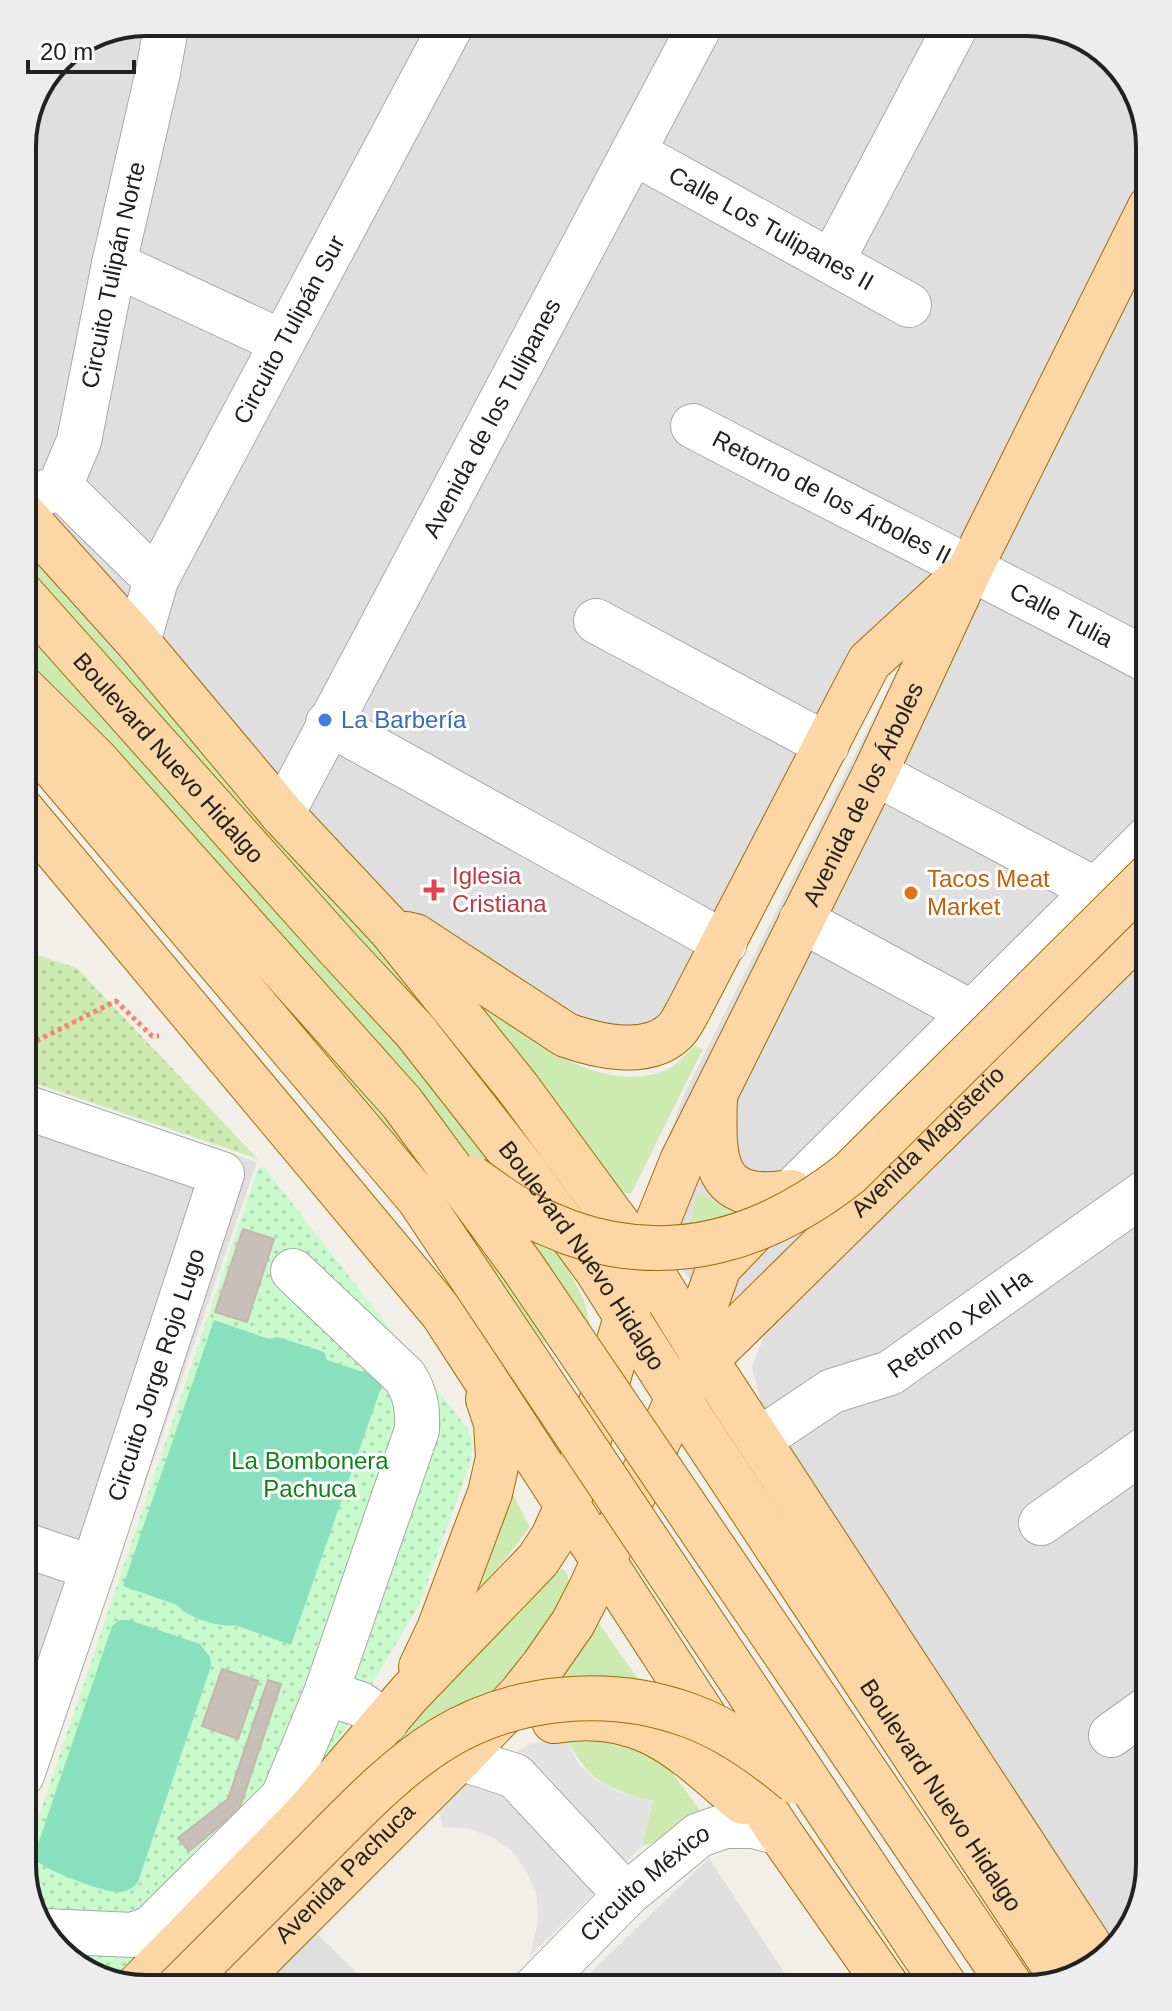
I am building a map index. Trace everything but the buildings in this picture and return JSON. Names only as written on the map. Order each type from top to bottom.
[{"type":"main road","name":"Avenida de los Árboles","points":[[397,1708],[538,1560],[553,1537],[567,1506],[604,1393],[643,1258],[682,1161],[875,773],[971,567],[1136,235]]},
{"type":"main road","points":[[36,529],[138,642],[282,814],[390,929],[518,1088],[643,1258],[706,1360],[1094,1952]]},
{"type":"main road","points":[[390,929],[415,936],[566,1035],[592,1044],[618,1046],[640,1047],[661,1041],[676,1031],[725,943],[869,662],[971,567]]},
{"type":"main road","name":"Boulevard Nuevo Hidalgo","points":[[36,610],[415,1031],[524,1170],[596,1269],[1056,1970]]},
{"type":"main road","name":"Boulevard Nuevo Hidalgo","points":[[36,700],[117,784],[402,1103],[444,1158],[522,1266],[1003,1975]]},
{"type":"main road","points":[[36,747],[419,1199],[938,1975]]},
{"type":"main road","points":[[36,827],[443,1314],[780,1833],[879,1975]]},
{"type":"main road","points":[[444,1158],[519,1211],[588,1239],[618,1246],[661,1250],[734,1236],[768,1225],[804,1207],[850,1173],[1136,889]]},
{"type":"main road","name":"Avenida Magisterio","points":[[603,1562],[678,1398],[706,1360],[1136,937]]},
{"type":"main road","points":[[716,1089],[714,1146],[720,1168],[732,1184],[748,1194],[767,1196],[791,1192]]},
{"type":"main road","points":[[706,1360],[702,1315],[719,1267],[791,1192]]},
{"type":"main road","points":[[759,1440],[746,1399],[742,1371],[750,1343],[789,1281]]},
{"type":"main road","points":[[443,1314],[604,1393],[634,1403],[678,1398],[820,1532]]},
{"type":"main road","points":[[149,1975],[307,1813],[397,1708],[439,1629],[490,1493],[498,1458],[496,1423],[483,1377]]},
{"type":"main road","points":[[567,1506],[587,1492],[603,1486],[620,1483],[638,1486],[662,1497],[797,1578]]},
{"type":"main road","name":"Avenida Pachuca","points":[[243,1975],[520,1695],[573,1623],[603,1562]]},
{"type":"main road","points":[[191,1975],[384,1783],[443,1739],[498,1713],[549,1700],[603,1698],[650,1704],[689,1715],[733,1736],[772,1762],[822,1804]]},
{"type":"main road","points":[[460,1758],[498,1738],[535,1725],[567,1719],[603,1719],[647,1728],[677,1746],[780,1833]]},
{"type":"street","name":"Circuito Tulipán Norte","points":[[41,494],[79,441],[164,36]]},
{"type":"street","points":[[158,72],[179,36]]},
{"type":"street","name":"Circuito Tulipán Sur","points":[[138,642],[156,580],[446,36]]},
{"type":"street","name":"Avenida de los Tulipanes","points":[[282,814],[695,36]]},
{"type":"street","points":[[832,261],[951,36]]},
{"type":"street","name":"Calle Los Tulipanes II","points":[[633,152],[909,305]]},
{"type":"street","points":[[114,264],[282,342]]},
{"type":"street","name":"Retorno de los Árboles II","points":[[693,426],[890,530],[971,567]]},
{"type":"street","points":[[41,494],[156,580]]},
{"type":"street","name":"Calle Tulia","points":[[971,567],[1136,655]]},
{"type":"street","points":[[596,621],[827,745]]},
{"type":"street","points":[[328,723],[725,943]]},
{"type":"street","points":[[875,773],[1096,890]]},
{"type":"street","points":[[791,1192],[1136,850]]},
{"type":"street","points":[[801,920],[972,1013]]},
{"type":"street","name":"Circuito Jorge Rojo Lugo","points":[[36,1111],[222,1174],[36,1734]]},
{"type":"street","name":"Retorno Xell Ha","points":[[759,1440],[832,1391],[890,1373],[1136,1199]]},
{"type":"street","points":[[59,1932],[133,1935],[151,1928],[283,1797],[326,1693],[417,1430],[418,1407],[405,1377],[293,1271]]},
{"type":"street","points":[[1041,1523],[1136,1456]]},
{"type":"street","points":[[36,1549],[93,1568]]},
{"type":"street","points":[[326,1693],[360,1704],[397,1708]]},
{"type":"street","points":[[1111,1735],[1136,1717]]},
{"type":"street","points":[[460,1758],[515,1776],[626,1895]]},
{"type":"street","name":"Circuito México","points":[[548,1975],[626,1895],[699,1835],[725,1826],[753,1826],[780,1833]]},
{"type":"path","points":[[36,1041],[116,1001],[152,1036],[168,1035]]},
{"type":"shaded area","points":[[146,36],[1033,36],[1075,47],[1099,63],[1125,97],[1132,118],[1136,146],[1136,209],[711,1008],[658,1068],[585,1065],[459,988],[435,1011],[36,574],[36,139],[47,97],[59,79],[73,63],[91,51],[111,42]]},
{"type":"shaded area","points":[[1136,226],[1136,905],[723,1318],[639,1219],[685,1092],[891,683]]},
{"type":"shaded area","points":[[1136,911],[1136,1865],[1132,1893],[1121,1920],[1099,1948],[1081,1960],[793,1529],[752,1367],[797,1250]]},
{"type":"shaded area","points":[[36,1087],[257,1162],[36,1799]]},
{"type":"shaded area","points":[[565,1735],[578,1763],[596,1780],[619,1792],[653,1801],[642,1846],[530,1956],[538,1922],[537,1895],[527,1872],[513,1852],[492,1837],[469,1829],[443,1827],[436,1802],[528,1745]]},
{"type":"shaded area","points":[[709,1858],[786,1975],[588,1975]]},
{"type":"shaded area","points":[[315,1932],[360,1975],[272,1975]]},
{"type":"green space","points":[[36,564],[434,1011],[589,1210],[595,1236],[36,582]]},
{"type":"green space","points":[[36,633],[398,1040],[559,1253],[584,1300],[591,1330],[560,1348],[480,1317],[462,1305],[387,1191],[36,699]]},
{"type":"green space","points":[[36,955],[77,968],[258,1159],[36,1084]]},
{"type":"green space","points":[[446,975],[548,1050],[577,1065],[607,1074],[637,1077],[666,1070],[694,1046],[703,1049],[631,1194],[619,1192]]},
{"type":"green space","name":"La Bombonera Pachuca","points":[[264,1167],[467,1428],[473,1443],[470,1464],[419,1605],[305,1796],[129,1974],[125,1973],[97,1964],[73,1948],[47,1914],[38,1886],[36,1825],[258,1169]]},
{"type":"green space","points":[[702,1194],[738,1217],[684,1255],[695,1198]]},
{"type":"green space","points":[[214,1320],[269,1339],[278,1337],[324,1352],[327,1360],[384,1379],[291,1645],[235,1625],[204,1621],[177,1605],[123,1586]]},
{"type":"green space","points":[[509,1487],[530,1527],[471,1602]]},
{"type":"green space","points":[[562,1568],[568,1575],[569,1586],[554,1615],[508,1682],[381,1799],[355,1774]]},
{"type":"green space","points":[[595,1618],[649,1694],[536,1706]]},
{"type":"green space","points":[[120,1620],[129,1620],[200,1644],[210,1657],[211,1666],[138,1882],[128,1890],[119,1892],[107,1891],[53,1871],[38,1862],[36,1850],[112,1626]]},
{"type":"green space","points":[[611,1734],[665,1763],[700,1810],[670,1838],[642,1846],[653,1801],[622,1792],[599,1780],[582,1763],[565,1735]]},
{"type":"place","name":"La Barbería","points":[[325,720]]},
{"type":"place","name":"Iglesia Cristiana","points":[[434,890]]},
{"type":"place","name":"Tacos Meat Market","points":[[911,893]]}]
